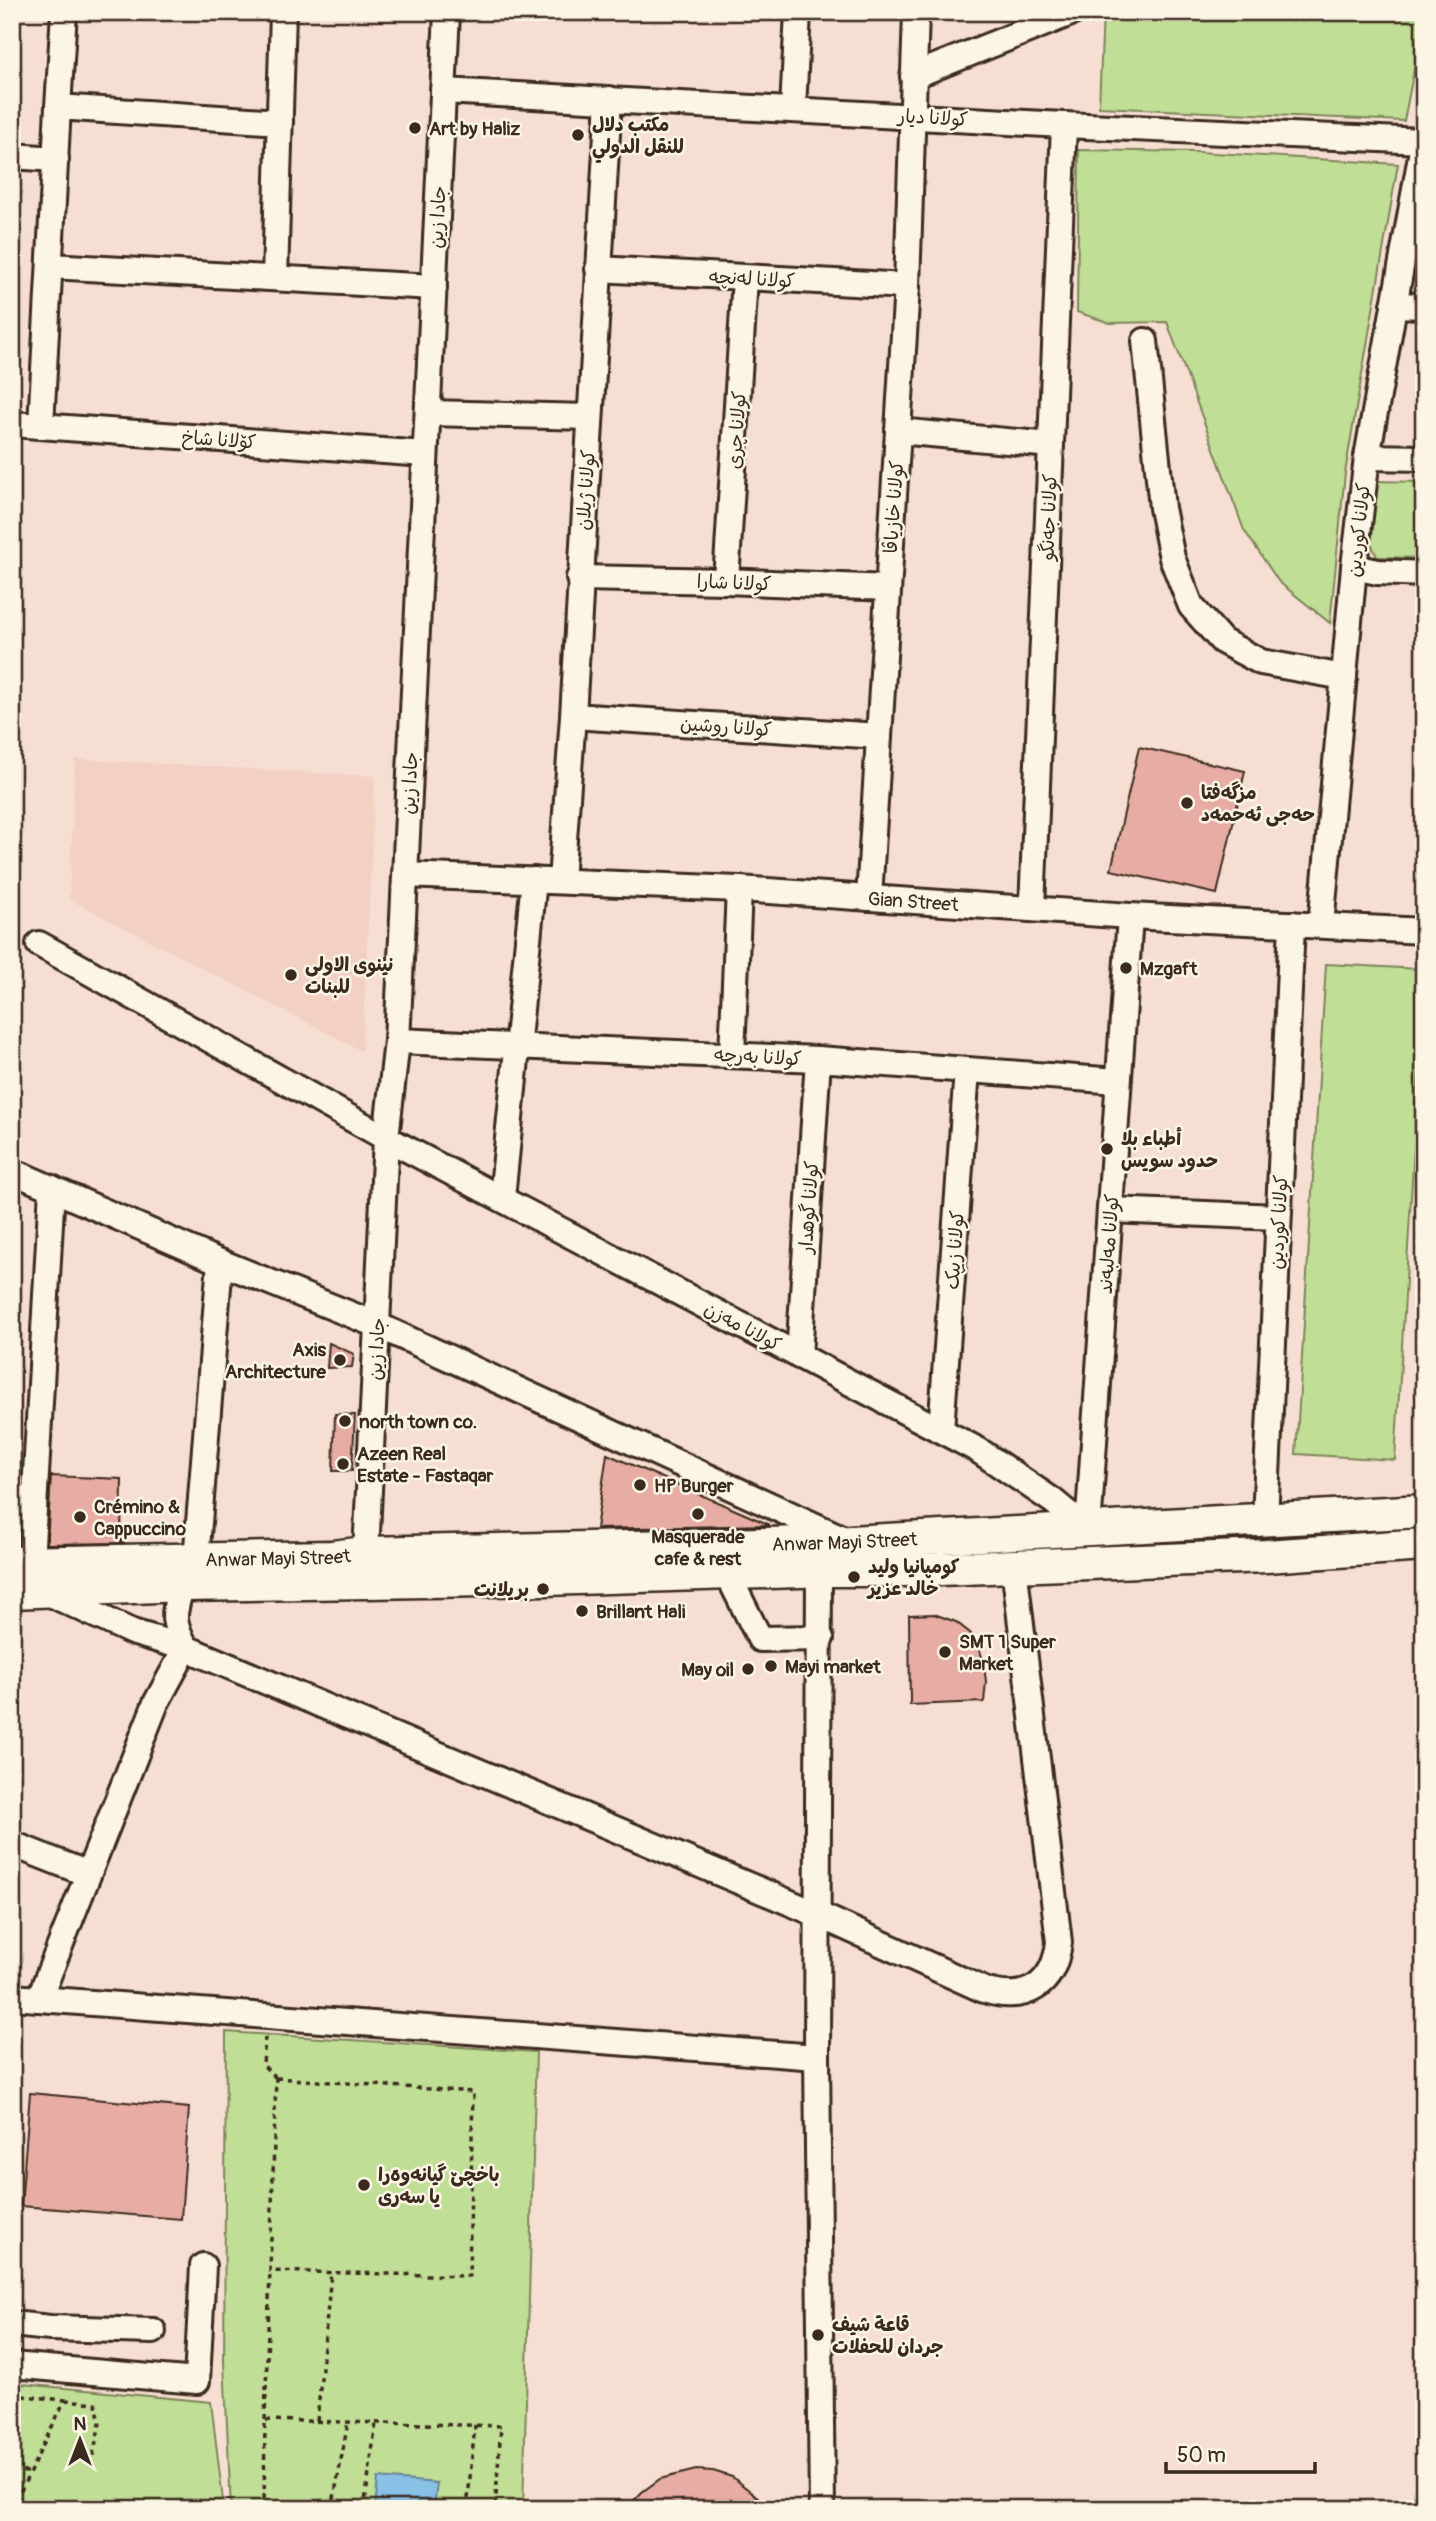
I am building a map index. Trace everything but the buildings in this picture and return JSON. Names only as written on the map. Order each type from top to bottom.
[{"type":"main road","name":"Anwar Mayi Street","points":[[25,1577],[545,1564],[849,1542],[1424,1511]]},
{"type":"main road","name":"Anwar Mayi Street","points":[[189,1572],[366,1553],[727,1573],[916,1570],[1266,1556],[1424,1545]]},
{"type":"street","points":[[41,426],[64,12]]},
{"type":"street","points":[[275,278],[283,12]]},
{"type":"street","name":"جادا زین","points":[[366,1553],[386,1138],[397,1041],[447,12]]},
{"type":"street","points":[[793,109],[798,12]]},
{"type":"street","name":"کولانا خازیاڤا","points":[[869,898],[907,286],[916,12]]},
{"type":"street","points":[[913,76],[1073,12]]},
{"type":"street","name":"کولانا دیار","points":[[443,91],[1064,125],[1424,140]]},
{"type":"street","name":"کولانا ژیلان","points":[[561,881],[609,99]]},
{"type":"street","points":[[58,107],[279,122]]},
{"type":"street","name":"کولانا جەنگو","points":[[1032,909],[1064,125]]},
{"type":"street","name":"کولانا کوردین","points":[[1321,925],[1354,567],[1367,457],[1424,140]]},
{"type":"street","points":[[12,156],[56,159]]},
{"type":"street","points":[[50,266],[434,287]]},
{"type":"street","name":"کولانا لەنچە","points":[[598,269],[907,286]]},
{"type":"street","name":"کولانا چری","points":[[726,581],[745,278]]},
{"type":"street","points":[[1394,305],[1424,306]]},
{"type":"street","points":[[1145,341],[1162,508],[1172,558],[1191,606],[1222,640],[1261,662],[1344,677]]},
{"type":"street","points":[[428,413],[589,417]]},
{"type":"street","name":"کۆلانا شاخ","points":[[12,424],[425,454]]},
{"type":"street","points":[[898,431],[1051,445]]},
{"type":"street","points":[[1367,457],[1424,458]]},
{"type":"street","points":[[1354,567],[1378,572],[1424,574]]},
{"type":"street","name":"کولانا شارا","points":[[579,579],[726,581],[888,588]]},
{"type":"street","name":"کولانا روشین","points":[[573,716],[879,736]]},
{"type":"street","name":"Gian Street","points":[[405,876],[739,889],[1130,916],[1424,931]]},
{"type":"street","points":[[502,1198],[534,880]]},
{"type":"street","points":[[732,1055],[739,889]]},
{"type":"street","name":"کولانا مەلبەند","points":[[1088,1530],[1130,916]]},
{"type":"street","name":"کولانا کوردین","points":[[1265,1520],[1292,924]]},
{"type":"street","name":"کولانا مەزن","points":[[39,944],[386,1138],[941,1430],[1017,1475],[1088,1530]]},
{"type":"street","name":"کولانا بەرچە","points":[[397,1041],[818,1059],[1118,1081]]},
{"type":"street","name":"کولانا گوهدار","points":[[799,1356],[818,1059]]},
{"type":"street","name":"کولانا زیپک","points":[[941,1430],[967,1070]]},
{"type":"street","points":[[12,1171],[220,1262],[377,1325],[849,1542]]},
{"type":"street","points":[[52,1188],[25,1577],[132,1632],[186,1648],[819,1915],[984,1990],[1001,1995],[1019,1995],[1036,1988],[1049,1976],[1057,1960],[1059,1926],[1014,1566]]},
{"type":"street","points":[[1110,1210],[1278,1217]]},
{"type":"street","points":[[186,1648],[176,1629],[173,1613],[189,1572],[220,1262]]},
{"type":"street","points":[[819,1570],[821,1638],[817,2057],[822,2509]]},
{"type":"street","points":[[727,1573],[760,1639],[821,1638]]},
{"type":"street","points":[[39,1999],[156,1703],[186,1648]]},
{"type":"street","points":[[12,1844],[88,1874]]},
{"type":"street","points":[[12,1997],[817,2057]]},
{"type":"street","points":[[12,2365],[197,2381],[203,2266]]},
{"type":"street","points":[[12,2324],[50,2328],[153,2331]]},
{"type":"street","points":[[50,2328],[51,2369]]},
{"type":"path","points":[[266,2016],[263,2065],[276,2078],[473,2092],[469,2276],[270,2272]]},
{"type":"path","points":[[264,2509],[276,2078]]},
{"type":"path","points":[[317,2421],[331,2273]]},
{"type":"path","points":[[12,2395],[96,2403],[100,2423],[92,2460]]},
{"type":"path","points":[[12,2509],[65,2400]]},
{"type":"path","points":[[265,2420],[500,2426],[495,2509]]},
{"type":"path","points":[[332,2509],[348,2422]]},
{"type":"path","points":[[364,2509],[376,2423]]},
{"type":"path","points":[[467,2509],[475,2425]]},
{"type":"path","points":[[12,2471],[28,2473]]},
{"type":"shaded area","name":"نينوى الاولى للبنات","points":[[75,759],[375,776],[362,1051],[69,899]]},
{"type":"green space","points":[[1103,12],[1424,12],[1424,18],[1404,121],[1099,107]]},
{"type":"green space","points":[[1079,150],[1198,152],[1398,164],[1345,473],[1330,623],[1279,582],[1244,530],[1167,322],[1110,323],[1077,312]]},
{"type":"green space","points":[[1371,481],[1424,482],[1424,558],[1377,557],[1370,541]]},
{"type":"green space","points":[[1326,964],[1420,969],[1424,985],[1395,1460],[1296,1454]]},
{"type":"green space","points":[[226,2032],[536,2052],[523,2509],[231,2509],[224,2362]]},
{"type":"green space","points":[[12,2383],[211,2402],[224,2509],[12,2509]]},
{"type":"water","points":[[378,2478],[437,2483],[434,2509],[375,2509]]},
{"type":"place","name":"Art by Haliz","points":[[415,128]]},
{"type":"place","name":"مكتب دلال للنقل الدولي","points":[[578,135]]},
{"type":"place","name":"مزگەفتا حەجی ئەحمەد","points":[[1187,803]]},
{"type":"place","name":"Mzgaft","points":[[1126,968]]},
{"type":"place","name":"نينوى الاولى للبنات","points":[[291,975]]},
{"type":"place","name":"أطباء بلا حدود سويس","points":[[1107,1149]]},
{"type":"place","name":"Axis Architecture","points":[[340,1360]]},
{"type":"place","name":"north town co.","points":[[345,1421]]},
{"type":"place","name":"Azeen Real Estate - Fastaqar","points":[[343,1464]]},
{"type":"place","name":"HP Burger","points":[[640,1485]]},
{"type":"place","name":"Masquerade cafe & rest","points":[[698,1514]]},
{"type":"place","name":"Crémino & Cappuccino","points":[[80,1517]]},
{"type":"place","name":"كومپانيا وليد خالد عزير","points":[[854,1577]]},
{"type":"place","name":"بریلانت","points":[[543,1589]]},
{"type":"place","name":"Brillant Hali","points":[[582,1611]]},
{"type":"place","name":"SMT 1 Super Market","points":[[945,1652]]},
{"type":"place","name":"Mayi market","points":[[771,1666]]},
{"type":"place","name":"May oil","points":[[748,1669]]},
{"type":"place","name":"باخچێ گیانەوەرا یا سەری","points":[[364,2185]]},
{"type":"place","name":"قاعة شيف جردان للحفلات","points":[[818,2335]]}]
